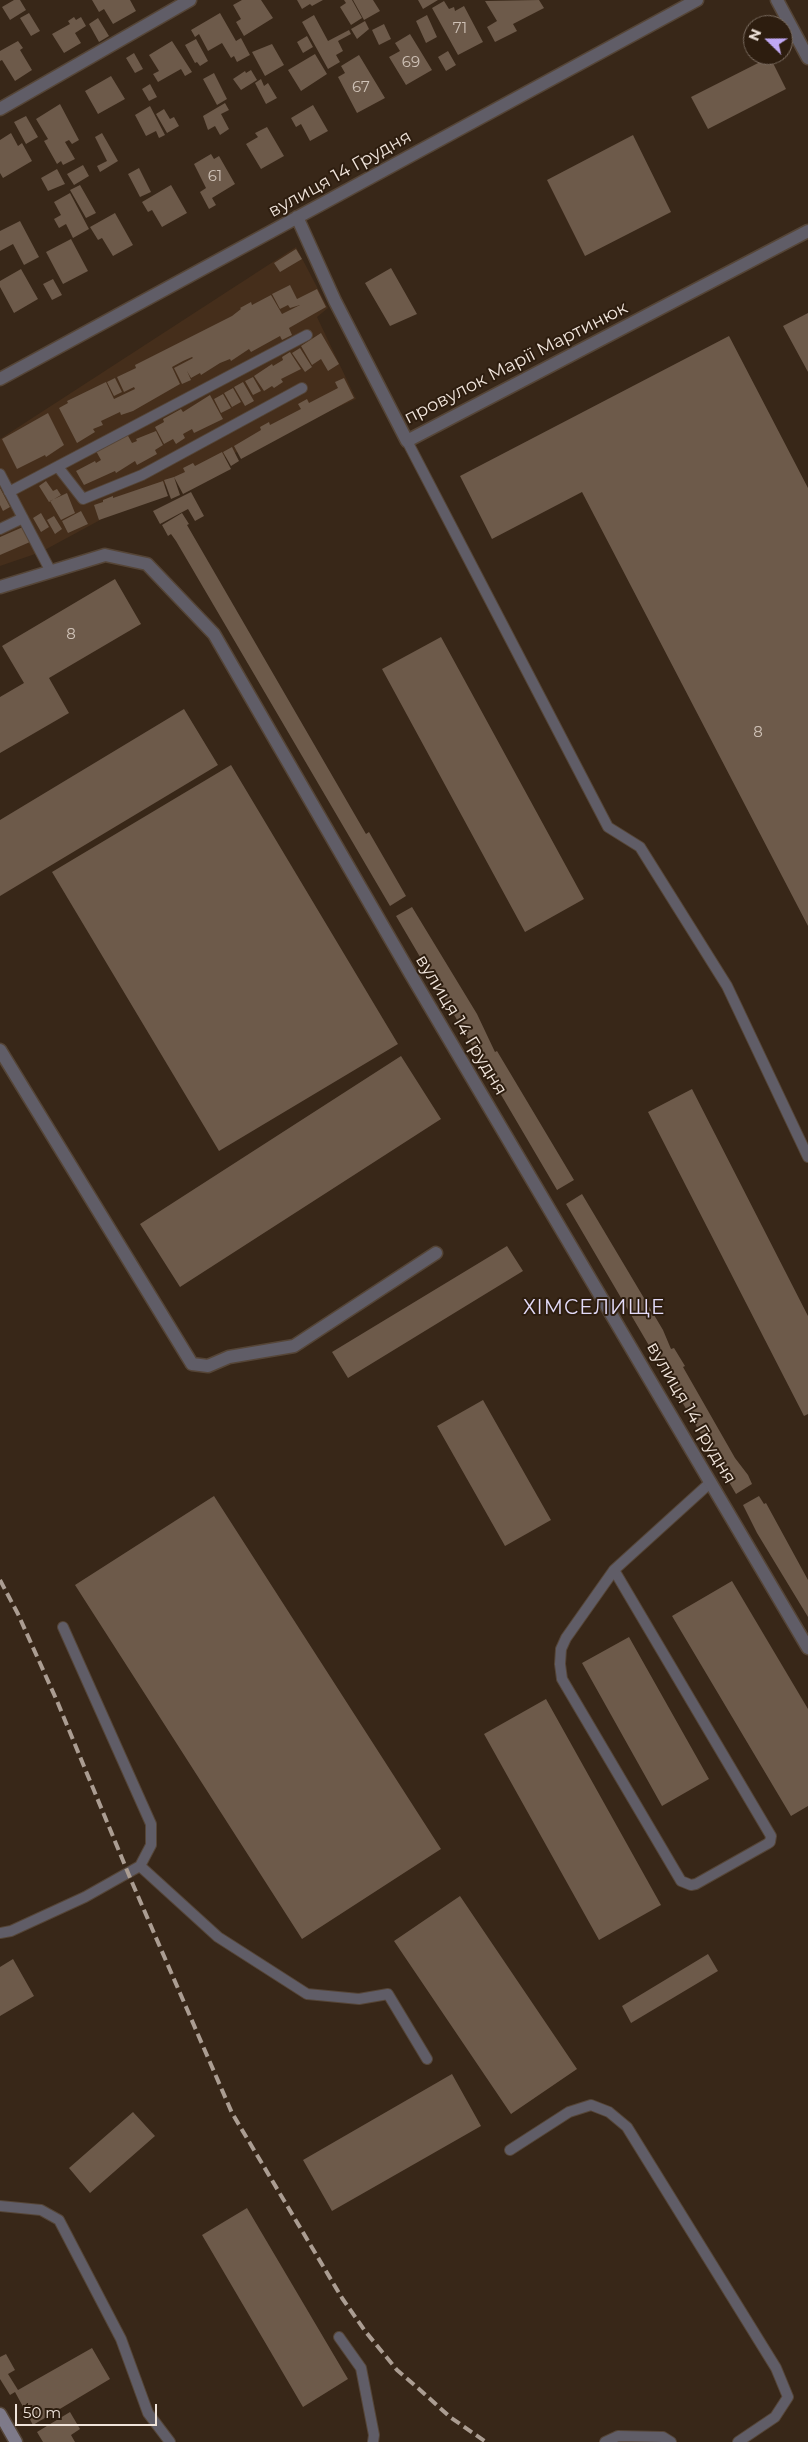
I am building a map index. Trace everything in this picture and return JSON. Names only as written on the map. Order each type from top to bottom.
[{"type":"street","points":[[0,110],[190,0]]},
{"type":"street","name":"вулиця 14 Грудня","points":[[0,379],[697,0]]},
{"type":"street","points":[[777,0],[808,58]]},
{"type":"street","name":"провулок Марії Мартинюк","points":[[297,217],[335,300],[407,441],[808,231]]},
{"type":"street","name":"вулиця 14 Грудня","points":[[0,587],[50,570],[105,555],[147,564],[214,634],[410,973],[808,1648]]},
{"type":"street","points":[[0,1050],[192,1364],[208,1366],[229,1357],[294,1346],[436,1253]]},
{"type":"street","points":[[0,2414],[16,2442]]},
{"type":"lane","points":[[10,492],[307,335]]},
{"type":"lane","points":[[58,467],[83,500],[142,475],[302,388]]},
{"type":"lane","points":[[407,441],[608,827],[640,847],[727,986],[808,1157]]},
{"type":"lane","points":[[0,474],[50,570]]},
{"type":"lane","points":[[0,529],[23,518]]},
{"type":"lane","points":[[614,1570],[772,1836],[767,1844],[696,1884],[691,1885],[682,1881],[562,1679],[561,1649],[566,1638],[614,1570],[711,1482]]},
{"type":"lane","points":[[0,1933],[11,1931],[85,1897],[140,1866],[151,1845],[151,1824],[63,1627]]},
{"type":"lane","points":[[140,1866],[218,1937],[306,1994],[359,1999],[388,1994],[427,2059]]},
{"type":"lane","points":[[510,2150],[569,2112],[591,2105],[609,2112],[627,2127],[776,2368],[788,2397],[776,2417],[738,2442]]},
{"type":"lane","points":[[0,2206],[41,2210],[59,2220],[121,2339],[148,2413],[170,2442]]},
{"type":"lane","points":[[339,2338],[361,2368],[374,2435],[373,2442]]},
{"type":"lane","points":[[605,2442],[618,2436],[663,2437],[671,2442]]},
{"type":"shaded area","points":[[296,247],[328,308],[317,317],[356,399],[172,481],[41,552],[0,566],[0,439]]},
{"type":"building","points":[[14,0],[20,0],[26,10],[10,20],[2,7]]},
{"type":"building","points":[[92,0],[130,0],[136,11],[113,24],[104,9],[99,12]]},
{"type":"building","points":[[242,0],[261,0],[273,18],[244,36],[236,22],[241,19],[233,5]]},
{"type":"building","points":[[297,0],[323,0],[302,9]]},
{"type":"building","points":[[344,0],[352,0],[362,18],[351,25],[340,7],[346,3]]},
{"type":"building","points":[[353,0],[373,0],[380,11],[364,20]]},
{"type":"building","points":[[418,0],[438,0],[423,9]]},
{"type":"building","points":[[539,0],[544,8],[513,24],[517,31],[495,42],[487,27],[497,21],[485,1]]},
{"type":"building","points":[[444,1],[449,9],[454,7],[455,11],[464,6],[483,42],[458,55],[432,8]]},
{"type":"building","points":[[29,13],[40,31],[31,36],[20,18]]},
{"type":"building","points":[[220,13],[236,41],[241,38],[250,55],[237,62],[234,56],[231,58],[222,43],[208,51],[199,34],[195,37],[191,30]]},
{"type":"building","points":[[314,15],[328,41],[349,30],[351,34],[338,41],[343,51],[336,55],[340,62],[328,69],[302,22]]},
{"type":"building","points":[[427,15],[437,37],[426,43],[416,21]]},
{"type":"building","points":[[74,17],[76,20],[81,17],[86,26],[75,33],[81,43],[64,53],[52,34],[70,24],[68,21]]},
{"type":"building","points":[[98,18],[109,36],[99,42],[89,24]]},
{"type":"building","points":[[365,21],[369,29],[357,39],[351,29]]},
{"type":"building","points":[[384,24],[391,39],[379,45],[372,30]]},
{"type":"building","points":[[410,34],[432,70],[406,85],[389,57],[400,51],[395,43]]},
{"type":"building","points":[[307,36],[313,47],[303,53],[297,42]]},
{"type":"building","points":[[196,39],[208,61],[200,66],[197,62],[195,63],[185,45]]},
{"type":"building","points":[[18,41],[23,48],[20,50],[32,70],[15,81],[2,60],[0,61],[0,51]]},
{"type":"building","points":[[172,41],[192,72],[185,76],[181,69],[158,82],[153,74],[159,71],[149,55]]},
{"type":"building","points":[[272,44],[284,65],[265,76],[252,52]]},
{"type":"building","points":[[448,51],[456,65],[446,71],[438,57]]},
{"type":"building","points":[[134,53],[143,69],[135,73],[126,58]]},
{"type":"building","points":[[315,54],[327,74],[301,91],[288,70]]},
{"type":"building","points":[[359,55],[385,98],[357,113],[338,77],[345,73],[341,66]]},
{"type":"building","points":[[754,65],[774,65],[786,89],[708,129],[691,97]]},
{"type":"building","points":[[251,70],[257,80],[241,90],[233,79],[245,71],[246,73]]},
{"type":"building","points":[[214,73],[227,99],[217,105],[203,79]]},
{"type":"building","points":[[111,76],[125,99],[98,114],[85,91]]},
{"type":"building","points":[[261,79],[264,86],[268,83],[277,98],[266,104],[255,83]]},
{"type":"building","points":[[150,84],[157,97],[149,101],[142,89]]},
{"type":"building","points":[[225,103],[229,110],[221,114],[229,129],[220,135],[215,126],[208,130],[203,116]]},
{"type":"building","points":[[60,104],[79,140],[72,144],[69,140],[65,142],[75,159],[63,165],[61,161],[57,164],[44,141],[48,139],[36,119]]},
{"type":"building","points":[[313,105],[328,131],[310,141],[301,124],[296,127],[291,118]]},
{"type":"building","points":[[150,106],[165,135],[159,138],[156,131],[146,136],[135,115]]},
{"type":"building","points":[[164,109],[170,119],[174,117],[179,126],[167,133],[156,114]]},
{"type":"building","points":[[26,116],[38,137],[26,144],[14,122]]},
{"type":"building","points":[[267,127],[284,156],[261,169],[246,144],[258,137],[255,133]]},
{"type":"building","points":[[11,133],[18,146],[22,143],[32,161],[3,178],[0,173],[0,140]]},
{"type":"building","points":[[102,133],[118,161],[100,172],[97,166],[107,161],[95,137]]},
{"type":"building","points":[[633,135],[671,212],[585,256],[547,180]]},
{"type":"building","points":[[211,154],[214,159],[219,156],[235,184],[212,198],[216,205],[209,209],[200,192],[206,188],[194,164]]},
{"type":"building","points":[[83,165],[89,176],[74,185],[67,174]]},
{"type":"building","points":[[139,168],[151,192],[140,197],[128,174]]},
{"type":"building","points":[[57,169],[65,184],[48,191],[41,178]]},
{"type":"building","points":[[80,185],[96,213],[86,218],[70,190]]},
{"type":"building","points":[[171,185],[187,213],[162,227],[152,210],[148,212],[142,202]]},
{"type":"building","points":[[70,193],[89,229],[73,238],[66,224],[59,228],[54,219],[61,215],[54,202]]},
{"type":"building","points":[[115,213],[133,245],[113,256],[102,238],[98,240],[90,227]]},
{"type":"building","points":[[20,221],[39,257],[24,265],[13,244],[0,251],[0,231]]},
{"type":"building","points":[[71,239],[88,271],[63,284],[46,252]]},
{"type":"building","points":[[296,249],[302,259],[280,272],[274,263]]},
{"type":"building","points":[[391,268],[417,314],[390,326],[365,283]]},
{"type":"building","points":[[21,269],[38,299],[14,313],[0,287],[0,281]]},
{"type":"building","points":[[53,279],[62,295],[52,300],[43,284]]},
{"type":"building","points":[[290,285],[297,299],[317,289],[326,307],[289,328],[292,335],[282,340],[280,336],[251,352],[249,349],[231,361],[230,359],[220,363],[201,375],[200,373],[191,378],[187,371],[191,380],[182,384],[174,368],[193,358],[172,367],[180,384],[133,411],[121,415],[120,412],[101,421],[103,425],[93,429],[95,432],[77,443],[59,408],[68,403],[67,401],[106,382],[114,399],[135,389],[134,387],[124,392],[117,377],[136,368],[135,365],[232,316],[240,308],[251,302],[252,305],[271,295],[282,314],[300,305],[290,308],[288,305],[280,309],[272,294]]},
{"type":"building","points":[[808,313],[808,372],[783,326]]},
{"type":"building","points":[[321,333],[339,364],[328,371],[321,359],[312,365],[301,346]]},
{"type":"building","points":[[729,336],[808,488],[808,926],[582,492],[492,539],[460,476]]},
{"type":"building","points":[[300,348],[312,367],[305,372],[292,353]]},
{"type":"building","points":[[290,352],[301,369],[281,379],[283,382],[274,388],[272,386],[264,391],[254,376],[272,364],[273,366],[283,360],[282,357]]},
{"type":"building","points":[[253,377],[261,391],[253,395],[245,381]]},
{"type":"building","points":[[115,378],[122,392],[114,396],[107,382]]},
{"type":"building","points":[[344,378],[354,398],[241,459],[234,446],[261,430],[260,427],[269,422],[270,425],[301,409],[298,404],[307,399],[309,403],[338,388],[335,382]]},
{"type":"building","points":[[243,382],[254,401],[245,406],[234,387]]},
{"type":"building","points":[[233,388],[241,402],[232,407],[224,393]]},
{"type":"building","points":[[223,394],[231,408],[221,413],[214,399]]},
{"type":"building","points":[[210,395],[223,419],[194,433],[192,429],[183,434],[185,438],[176,444],[173,439],[164,444],[155,427],[164,422],[163,419],[181,409],[183,412]]},
{"type":"building","points":[[48,413],[64,445],[46,457],[45,455],[17,469],[2,439]]},
{"type":"building","points":[[156,431],[163,445],[155,450],[157,454],[137,465],[135,461],[116,473],[115,471],[84,485],[76,471],[95,461],[96,463],[101,460],[96,451],[127,434],[132,443],[137,441],[136,439]]},
{"type":"building","points":[[232,447],[239,461],[231,466],[223,452]]},
{"type":"building","points":[[222,452],[231,469],[183,494],[174,477],[185,472],[183,468],[193,463],[195,466]]},
{"type":"building","points":[[174,477],[180,495],[171,499],[164,480]]},
{"type":"building","points":[[46,481],[53,491],[57,489],[61,495],[49,502],[39,486]]},
{"type":"building","points":[[163,481],[168,496],[99,520],[94,505],[113,496],[113,498]]},
{"type":"building","points":[[0,488],[10,507],[3,511],[0,505]]},
{"type":"building","points":[[191,492],[204,516],[195,521],[188,509],[160,524],[153,511]]},
{"type":"building","points":[[67,493],[75,513],[61,520],[50,501]]},
{"type":"building","points":[[81,511],[88,524],[68,533],[62,521]]},
{"type":"building","points":[[41,513],[49,527],[41,532],[33,518]]},
{"type":"building","points":[[182,513],[189,524],[187,525],[366,834],[369,832],[406,896],[390,906],[176,541],[171,534],[168,536],[162,525]]},
{"type":"building","points":[[54,516],[62,529],[55,534],[47,520]]},
{"type":"building","points":[[23,527],[30,542],[0,555],[0,537]]},
{"type":"building","points":[[115,579],[141,624],[49,678],[69,713],[0,753],[0,697],[24,683],[2,646]]},
{"type":"building","points":[[441,637],[584,899],[525,932],[382,669]]},
{"type":"building","points":[[184,709],[218,765],[0,896],[0,820]]},
{"type":"building","points":[[231,765],[398,1044],[219,1151],[52,872]]},
{"type":"building","points":[[412,907],[477,1014],[495,1052],[497,1051],[574,1180],[557,1190],[396,916]]},
{"type":"building","points":[[401,1056],[441,1119],[180,1287],[140,1224]]},
{"type":"building","points":[[692,1089],[808,1316],[808,1414],[804,1416],[648,1112]]},
{"type":"building","points":[[582,1194],[663,1330],[671,1349],[674,1348],[685,1366],[683,1367],[735,1458],[748,1475],[752,1484],[736,1494],[566,1204]]},
{"type":"building","points":[[507,1246],[523,1271],[348,1378],[332,1352]]},
{"type":"building","points":[[483,1400],[551,1520],[505,1546],[437,1426]]},
{"type":"building","points":[[214,1496],[441,1849],[302,1939],[75,1585]]},
{"type":"building","points":[[759,1496],[764,1504],[766,1503],[808,1580],[808,1617],[757,1533],[743,1505]]},
{"type":"building","points":[[732,1581],[808,1709],[808,1806],[791,1816],[672,1616]]},
{"type":"building","points":[[629,1637],[709,1779],[662,1806],[582,1663]]},
{"type":"building","points":[[546,1699],[661,1905],[599,1940],[484,1734]]},
{"type":"building","points":[[460,1896],[577,2069],[511,2114],[394,1941]]},
{"type":"building","points":[[708,1954],[718,1971],[631,2023],[622,2006]]},
{"type":"building","points":[[13,1959],[34,1996],[0,2016],[0,1967]]},
{"type":"building","points":[[452,2074],[481,2126],[332,2211],[303,2160]]},
{"type":"building","points":[[133,2112],[155,2136],[90,2193],[69,2168]]},
{"type":"building","points":[[247,2208],[348,2379],[303,2407],[202,2235]]},
{"type":"building","points":[[92,2348],[110,2379],[33,2425],[15,2392],[10,2395],[0,2379],[0,2357],[6,2354],[15,2370],[8,2374],[18,2390]]},
{"type":"building","points":[[70,2412],[80,2429],[71,2435],[75,2442],[43,2442],[37,2432]]},
{"type":"railway","points":[[0,1580],[18,1614],[57,1701],[131,1880],[232,2113],[342,2298],[365,2331],[397,2370],[450,2417],[486,2442]]},
{"type":"district","name":"ХІМСЕЛИЩЕ","points":[[594,1308]]}]
